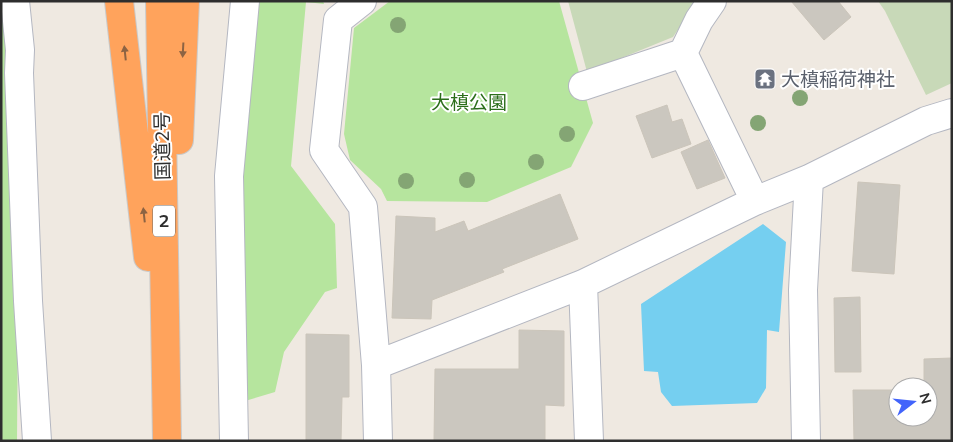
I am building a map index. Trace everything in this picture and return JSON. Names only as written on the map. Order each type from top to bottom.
[{"type":"highway","points":[[120,1],[167,430]]},
{"type":"highway","name":"国道2号","points":[[160,1],[167,430]]},
{"type":"highway","points":[[167,430],[185,1]]},
{"type":"street","points":[[15,1],[20,50],[19,73],[28,301],[37,441]]},
{"type":"street","points":[[234,441],[229,176],[245,1]]},
{"type":"street","points":[[362,1],[338,20],[324,150],[363,207],[376,365],[378,441]]},
{"type":"street","points":[[583,86],[683,54],[699,20],[712,1]]},
{"type":"street","points":[[683,54],[755,201]]},
{"type":"street","points":[[376,365],[583,284],[755,201],[809,179],[926,122],[952,113]]},
{"type":"street","points":[[806,441],[803,290],[809,179]]},
{"type":"street","points":[[583,284],[589,441]]},
{"type":"green space","points":[[1,1],[16,1],[20,50],[17,441],[1,441]]},
{"type":"green space","points":[[249,1],[323,1],[324,4],[306,2],[291,166],[335,224],[337,288],[325,292],[284,352],[275,392],[245,401],[238,163]]},
{"type":"green space","name":"大槙公園","points":[[390,1],[559,1],[593,123],[571,167],[487,202],[387,201],[381,189],[350,160],[344,134],[354,28]]},
{"type":"green space","points":[[568,1],[697,1],[673,37],[587,72]]},
{"type":"green space","points":[[878,1],[952,1],[952,83],[926,95],[885,11]]},
{"type":"water","points":[[763,224],[786,242],[779,332],[767,330],[766,388],[757,403],[672,406],[661,392],[658,372],[644,371],[641,304]]},
{"type":"building","points":[[791,1],[838,1],[851,17],[824,40]]},
{"type":"building","points":[[667,105],[672,122],[682,119],[691,144],[652,158],[636,116]]},
{"type":"building","points":[[708,140],[725,178],[697,189],[681,152]]},
{"type":"building","points":[[858,182],[900,185],[894,274],[852,271]]},
{"type":"building","points":[[560,194],[578,239],[502,269],[504,272],[432,300],[431,319],[392,318],[396,216],[435,218],[435,232],[464,221],[468,231]]},
{"type":"building","points":[[860,297],[861,372],[835,372],[834,298]]},
{"type":"building","points":[[519,330],[564,331],[564,406],[545,405],[545,441],[434,441],[435,369],[519,369]]},
{"type":"building","points":[[306,334],[349,335],[349,397],[342,397],[341,441],[306,441]]},
{"type":"building","points":[[952,358],[952,441],[854,441],[853,390],[888,390],[888,427],[938,427],[938,377],[924,377],[924,359]]},
{"type":"place","name":"大槙稲荷神社","points":[[765,79]]}]
